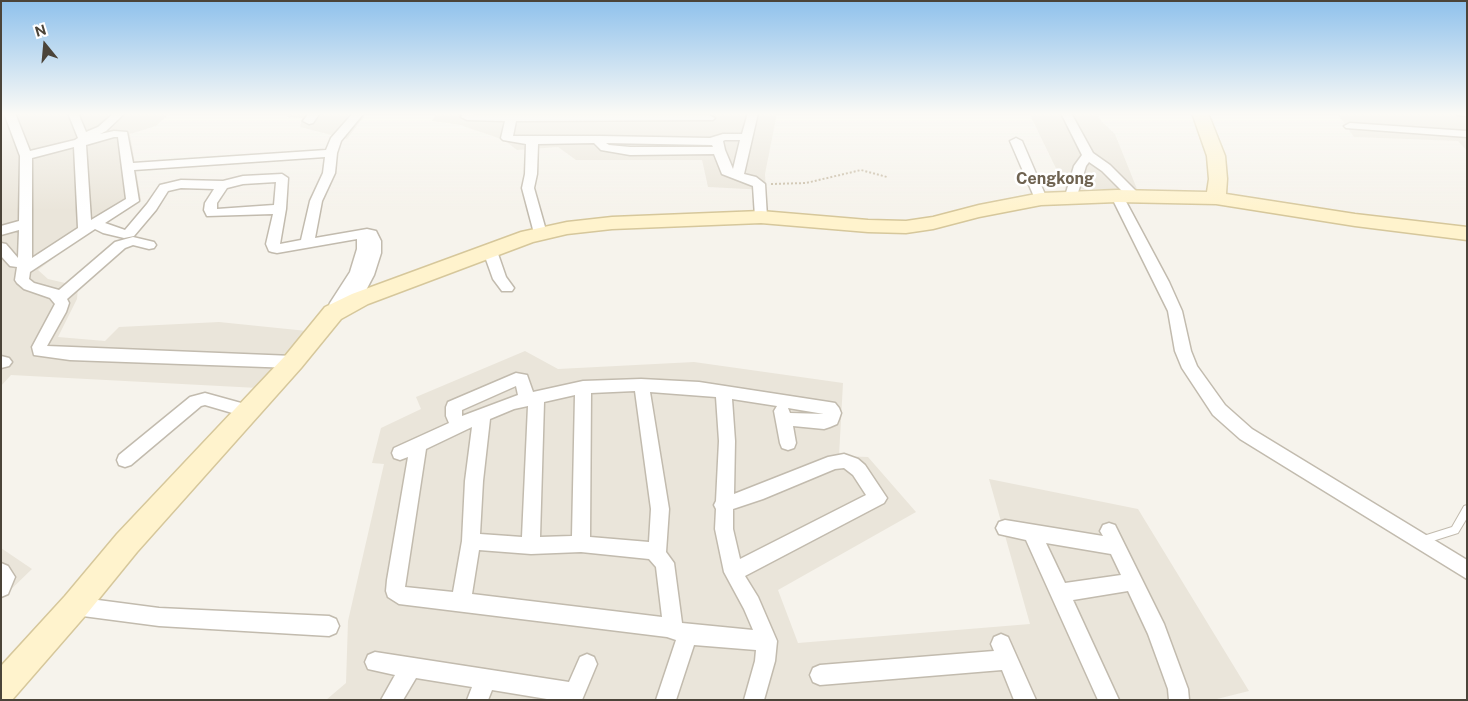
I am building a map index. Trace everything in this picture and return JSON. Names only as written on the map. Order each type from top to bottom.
[{"type":"street","points":[[22,146],[26,156],[25,266],[22,280],[26,284],[54,294],[59,298],[62,305],[38,350],[41,352],[292,362]]},
{"type":"street","points":[[26,156],[59,146]]},
{"type":"street","points":[[85,146],[90,226]]},
{"type":"street","points":[[1,247],[15,263],[25,266],[133,201],[124,146]]},
{"type":"street","points":[[307,244],[316,201],[329,173],[333,146]]},
{"type":"street","points":[[532,146],[531,174],[528,188],[540,234]]},
{"type":"street","points":[[602,146],[605,148],[622,150],[659,152],[701,146]]},
{"type":"street","points":[[714,146],[726,171],[759,184],[761,217]]},
{"type":"street","points":[[737,176],[745,146]]},
{"type":"street","points":[[1018,146],[1042,199]]},
{"type":"street","points":[[1083,146],[1088,155],[1106,168],[1126,196],[1175,310],[1183,351],[1190,368],[1219,410],[1231,423],[1246,434],[1467,570]]},
{"type":"street","points":[[1212,146],[1216,156],[1218,180],[1216,198]]},
{"type":"street","points":[[127,167],[331,153]]},
{"type":"street","points":[[1071,196],[1080,166],[1088,155]]},
{"type":"street","points":[[1,689],[75,606],[127,543],[340,309],[358,292],[366,262],[364,236],[367,233],[284,249],[274,248],[280,209],[282,178],[243,180],[223,185],[181,184],[164,188],[129,233],[59,298]]},
{"type":"street","points":[[223,185],[211,203],[210,210],[212,214],[280,209]]},
{"type":"street","points":[[340,309],[490,251],[540,234],[567,228],[612,223],[761,217],[868,226],[906,227],[933,224],[979,211],[1042,199],[1071,196],[1126,196],[1216,198],[1355,220],[1467,234]]},
{"type":"street","points":[[1,230],[25,223]]},
{"type":"street","points":[[90,226],[108,230],[124,238],[149,245]]},
{"type":"street","points":[[490,251],[500,279],[507,288]]},
{"type":"street","points":[[459,425],[454,416],[454,407],[516,379],[522,379],[532,399],[531,546]]},
{"type":"street","points":[[640,384],[646,406],[648,439],[660,510],[657,552]]},
{"type":"street","points":[[400,453],[459,425],[512,403],[583,387],[640,384],[699,388],[829,408],[833,413],[831,419],[824,422],[783,419]]},
{"type":"street","points":[[581,544],[583,387]]},
{"type":"street","points":[[724,392],[727,441],[723,505],[724,529],[733,572],[751,603],[767,641],[765,661],[754,700]]},
{"type":"street","points":[[125,460],[196,400],[205,399],[246,412]]},
{"type":"street","points":[[779,400],[788,443]]},
{"type":"street","points":[[461,601],[471,541],[474,481],[482,415]]},
{"type":"street","points":[[418,444],[395,591],[399,595],[461,601],[767,641]]},
{"type":"street","points":[[723,505],[757,494],[834,462],[844,461],[852,464],[859,470],[878,498],[733,572]]},
{"type":"street","points":[[1005,528],[1112,539],[1157,631],[1178,689],[1179,700]]},
{"type":"street","points":[[1032,532],[1109,700]]},
{"type":"street","points":[[471,541],[531,546],[581,544],[653,550],[657,552],[665,563],[680,631],[666,700]]},
{"type":"street","points":[[1,572],[6,577],[1,588]]},
{"type":"street","points":[[1061,593],[1132,582]]},
{"type":"street","points":[[75,606],[160,617],[329,626]]},
{"type":"street","points":[[820,675],[1004,652],[1022,697],[1026,700]]},
{"type":"street","points":[[375,662],[487,679],[573,696],[587,664]]},
{"type":"street","points":[[391,700],[411,668]]},
{"type":"street","points":[[477,700],[487,679]]},
{"type":"street","points":[[1,698],[8,700]]},
{"type":"lane","points":[[1418,541],[1454,530],[1467,508]]},
{"type":"path","points":[[759,184],[806,183],[861,170],[887,177]]},
{"type":"shaded area","points":[[1,146],[132,146],[141,200],[92,229],[38,270],[48,279],[78,286],[77,299],[58,337],[105,341],[119,327],[219,322],[307,331],[258,388],[11,375],[1,386]]},
{"type":"shaded area","points":[[511,146],[771,146],[765,174],[766,190],[708,187],[702,160],[576,160],[558,147],[517,150]]},
{"type":"shaded area","points":[[1045,146],[1120,146],[1137,189],[1066,189]]},
{"type":"shaded area","points":[[525,351],[558,369],[694,362],[843,383],[839,456],[868,457],[916,512],[778,590],[798,643],[1030,624],[989,479],[1138,509],[1249,691],[1213,700],[326,700],[346,683],[348,621],[384,464],[372,463],[381,428],[421,409],[416,397]]},
{"type":"shaded area","points":[[1,548],[32,569],[1,599]]},
{"type":"district","name":"Cengkong","points":[[1055,179]]}]
